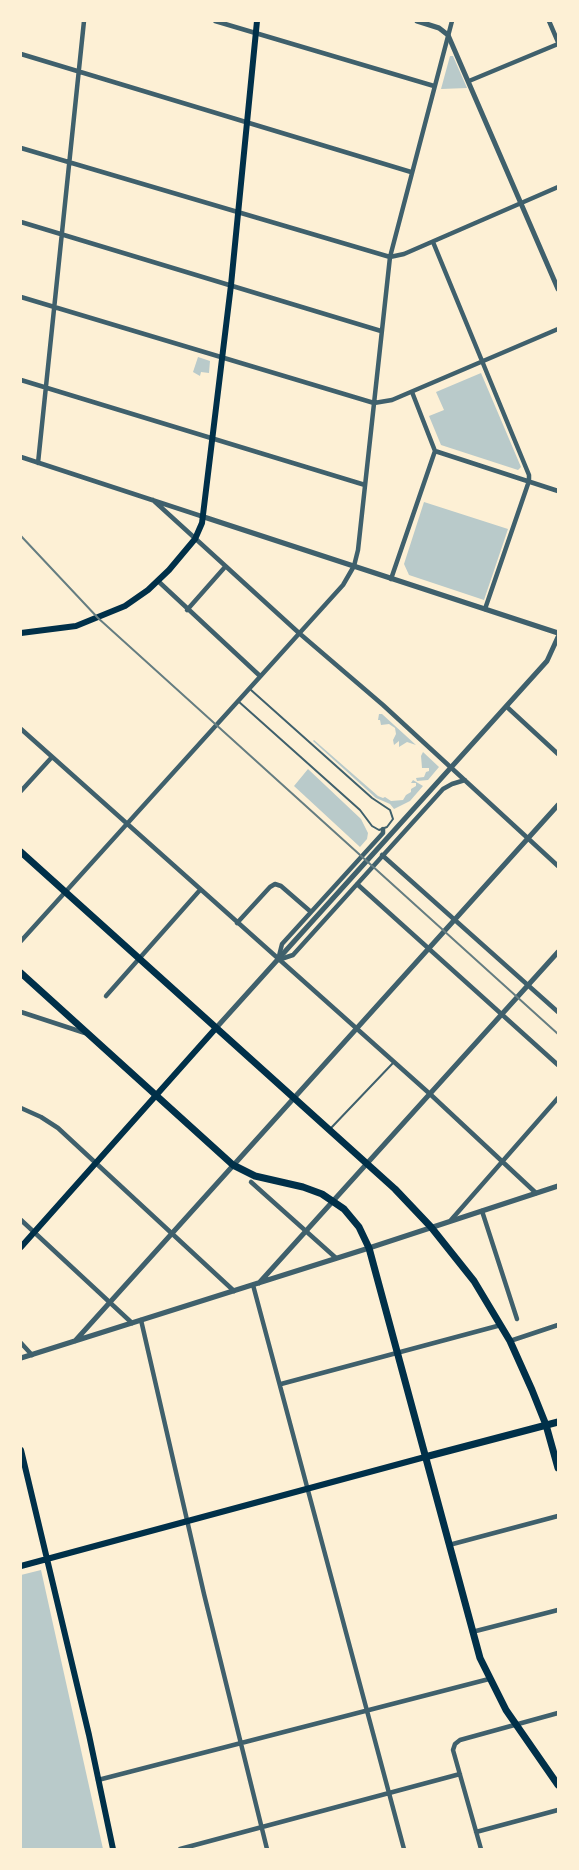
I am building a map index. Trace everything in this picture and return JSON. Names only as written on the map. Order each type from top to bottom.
[{"type":"main road","points":[[21,633],[76,626],[125,606],[158,582],[195,539],[204,517],[258,21]]},
{"type":"main road","points":[[21,852],[399,1193],[431,1227],[463,1266],[510,1341],[546,1425],[558,1468]]},
{"type":"main road","points":[[21,973],[233,1165],[255,1176],[312,1190],[333,1201],[352,1217],[369,1248],[472,1632],[489,1680],[515,1724],[558,1785]]},
{"type":"main road","points":[[21,1247],[216,1028]]},
{"type":"main road","points":[[21,1566],[558,1422]]},
{"type":"main road","points":[[21,1450],[90,1735],[113,1849]]},
{"type":"street","points":[[38,463],[84,21]]},
{"type":"street","points":[[215,21],[434,86]]},
{"type":"street","points":[[417,21],[439,28],[448,35],[470,81],[558,289]]},
{"type":"street","points":[[21,942],[343,585],[354,566],[358,550],[390,256],[452,21]]},
{"type":"street","points":[[470,81],[558,43],[549,21]]},
{"type":"street","points":[[21,54],[411,172]]},
{"type":"street","points":[[21,148],[390,256],[404,254],[558,187]]},
{"type":"street","points":[[21,222],[381,331]]},
{"type":"street","points":[[433,242],[527,468],[529,481],[485,609]]},
{"type":"street","points":[[21,297],[374,403],[385,402],[412,392],[558,329]]},
{"type":"street","points":[[21,380],[364,485]]},
{"type":"street","points":[[392,579],[435,451],[412,392]]},
{"type":"street","points":[[435,451],[558,490]]},
{"type":"street","points":[[21,458],[485,609],[558,635],[550,658],[216,1028]]},
{"type":"street","points":[[153,500],[299,633],[383,705],[558,866]]},
{"type":"street","points":[[187,610],[225,567]]},
{"type":"street","points":[[158,582],[260,676]]},
{"type":"street","points":[[507,707],[558,754]]},
{"type":"street","points":[[21,729],[430,1094],[536,1193]]},
{"type":"street","points":[[21,791],[52,757]]},
{"type":"street","points":[[278,960],[293,955],[443,789],[465,780]]},
{"type":"street","points":[[75,1341],[558,805]]},
{"type":"street","points":[[278,960],[282,945],[383,833],[383,830]]},
{"type":"street","points":[[382,855],[558,1012]]},
{"type":"street","points":[[237,923],[275,884],[281,886],[311,912]]},
{"type":"street","points":[[357,884],[558,1065]]},
{"type":"street","points":[[106,996],[200,890]]},
{"type":"street","points":[[256,1284],[558,952]]},
{"type":"street","points":[[21,1012],[86,1033]]},
{"type":"street","points":[[451,1221],[558,1098]]},
{"type":"street","points":[[21,1108],[49,1121],[234,1291]]},
{"type":"street","points":[[251,1182],[336,1258]]},
{"type":"street","points":[[21,1358],[558,1186]]},
{"type":"street","points":[[482,1211],[517,1319]]},
{"type":"street","points":[[21,1220],[132,1323]]},
{"type":"street","points":[[256,1284],[404,1849]]},
{"type":"street","points":[[141,1320],[267,1849]]},
{"type":"street","points":[[281,1384],[501,1324]]},
{"type":"street","points":[[510,1341],[558,1325]]},
{"type":"street","points":[[21,1343],[32,1354]]},
{"type":"street","points":[[449,1545],[558,1516]]},
{"type":"street","points":[[472,1632],[558,1610]]},
{"type":"street","points":[[98,1780],[489,1680]]},
{"type":"street","points":[[481,1849],[453,1750],[456,1743],[558,1713]]},
{"type":"street","points":[[180,1849],[460,1774]]},
{"type":"street","points":[[476,1832],[558,1810]]},
{"type":"lane","points":[[237,700],[360,810],[372,826],[383,830],[391,824],[393,819],[390,810],[372,798],[249,688]]},
{"type":"lane","points":[[330,1130],[393,1063]]},
{"type":"shaded area","points":[[450,56],[453,56],[467,88],[441,89]]},
{"type":"shaded area","points":[[198,357],[210,361],[209,373],[201,372],[200,376],[193,372]]},
{"type":"shaded area","points":[[481,373],[521,467],[518,470],[441,445],[429,416],[444,410],[436,392]]},
{"type":"shaded area","points":[[424,502],[508,529],[484,600],[409,575],[404,564]]},
{"type":"shaded area","points":[[379,714],[382,714],[416,745],[407,742],[399,747],[399,741],[394,745],[395,728],[389,724],[381,725],[378,720]]},
{"type":"shaded area","points":[[314,740],[378,796],[391,801],[403,800],[416,786],[416,783],[411,783],[413,780],[423,786],[410,801],[394,809],[390,804],[376,798]]},
{"type":"shaded area","points":[[423,752],[439,767],[428,780],[417,781],[416,778],[424,777],[429,771],[429,768],[422,768]]},
{"type":"shaded area","points":[[308,769],[361,819],[368,833],[367,839],[360,847],[294,786]]},
{"type":"shaded area","points":[[41,1570],[103,1849],[21,1849],[21,1575]]},
{"type":"railway","points":[[21,536],[98,618],[558,1034]]}]
